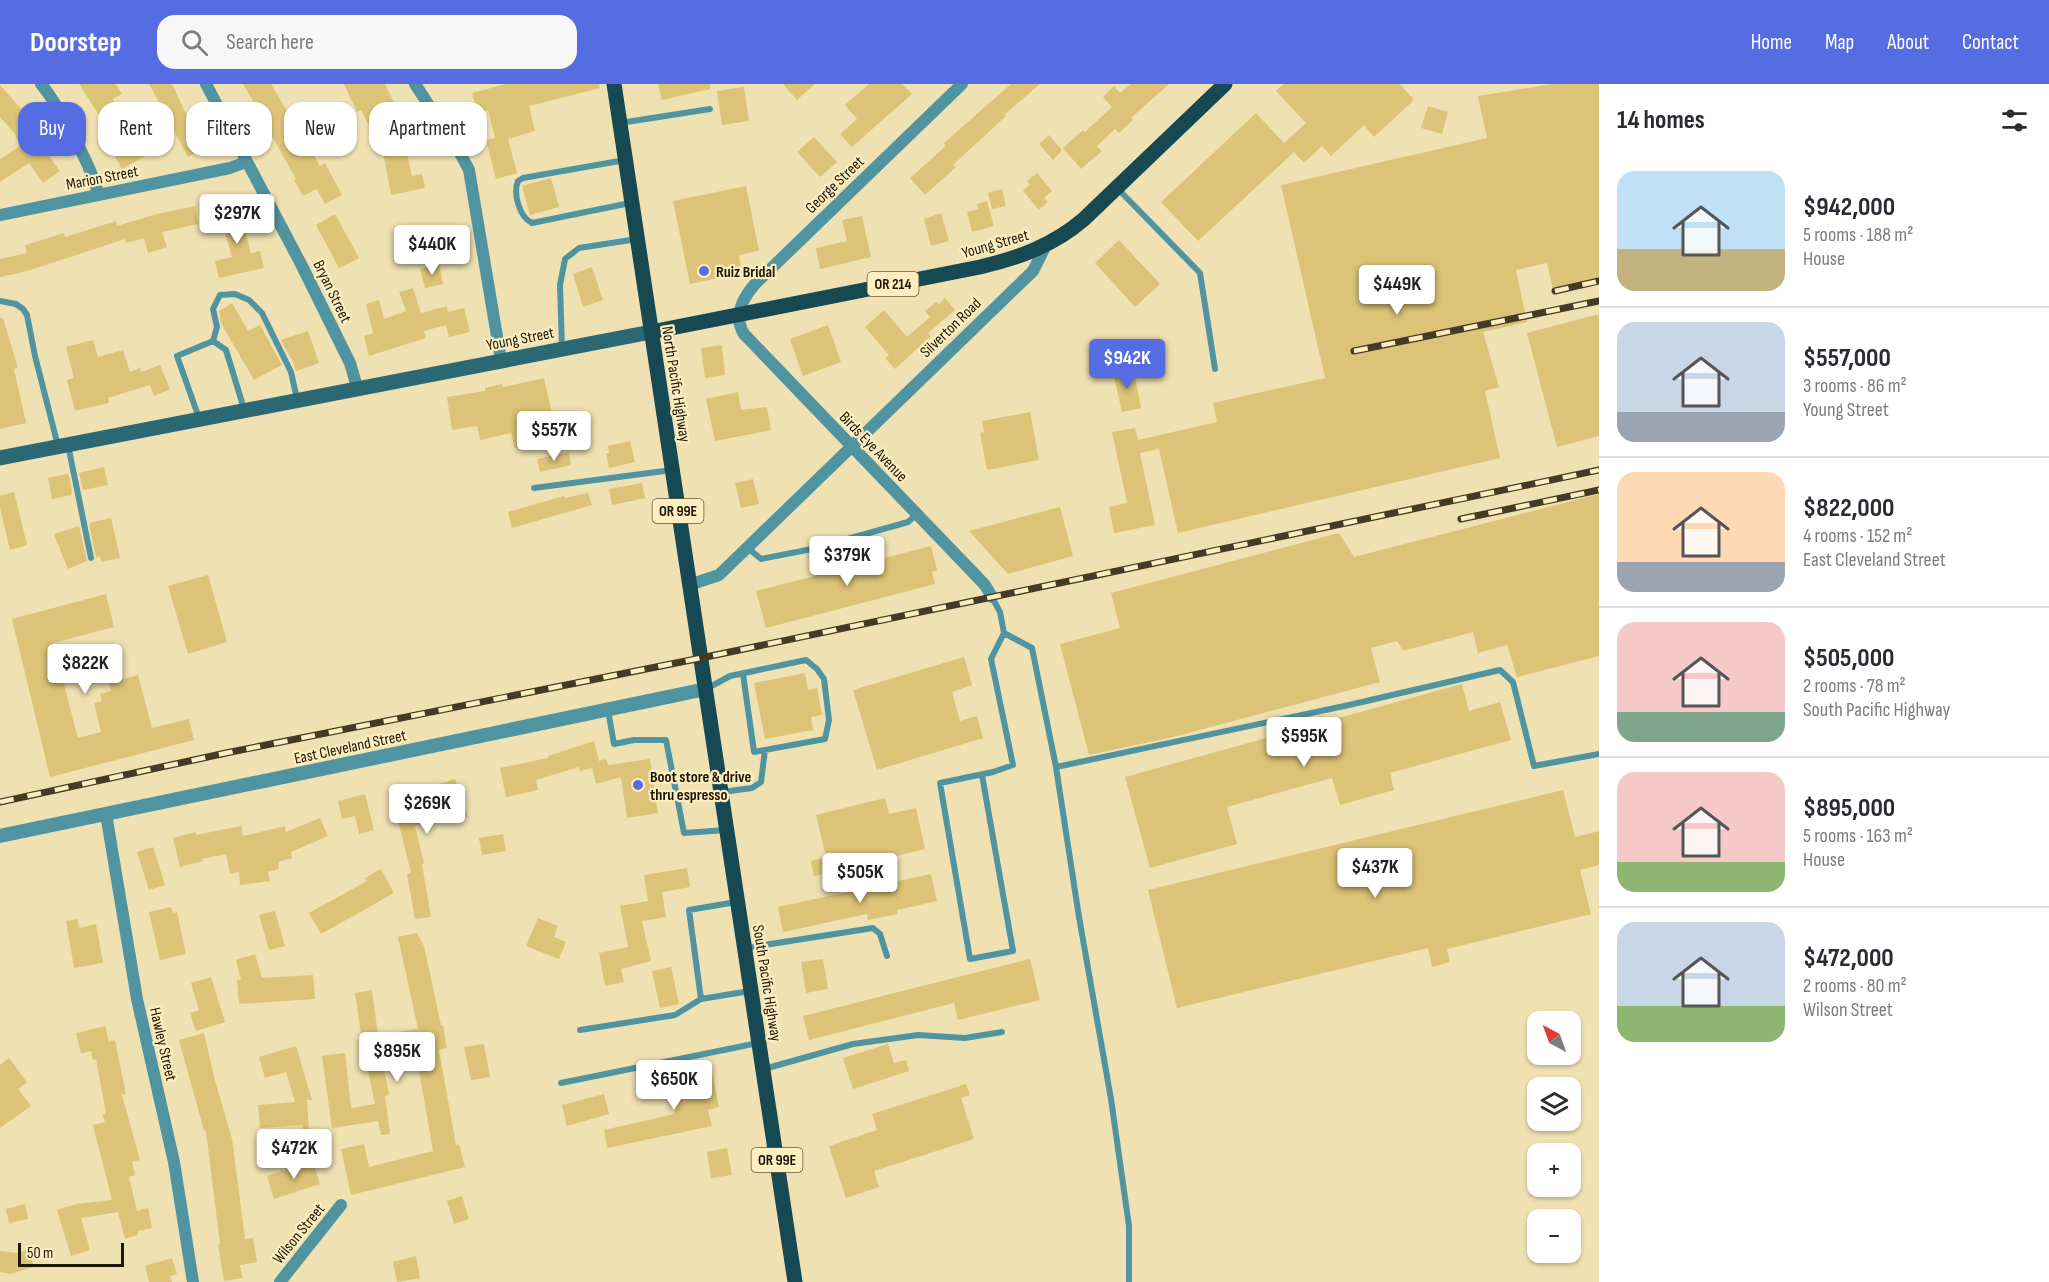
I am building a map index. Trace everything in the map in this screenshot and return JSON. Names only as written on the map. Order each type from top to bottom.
[{"type":"main road","name":"North Pacific Highway","points":[[614,84],[706,689]]},
{"type":"main road","name":"OR 214","points":[[1045,246],[1073,229],[1226,84]]},
{"type":"main road","name":"Young Street","points":[[0,458],[980,267],[1016,258],[1045,246]]},
{"type":"main road","name":"South Pacific Highway","points":[[706,689],[795,1282]]},
{"type":"street","points":[[41,84],[55,104],[94,178],[98,194]]},
{"type":"street","name":"Bryan Street","points":[[206,84],[301,264],[350,363],[357,387]]},
{"type":"street","points":[[415,84],[469,170],[501,360]]},
{"type":"street","name":"George Street","points":[[739,314],[742,299],[755,284],[962,84]]},
{"type":"street","name":"Marion Street","points":[[0,215],[230,168],[246,162]]},
{"type":"street","name":"Silverton Road","points":[[689,585],[719,575],[748,548],[1033,271],[1045,246]]},
{"type":"street","name":"Birds Eye Avenue","points":[[739,314],[739,325],[744,334],[985,585],[992,597]]},
{"type":"street","name":"East Cleveland Street","points":[[0,836],[706,689]]},
{"type":"street","name":"Hawley Street","points":[[106,814],[137,999],[174,1162],[193,1282]]},
{"type":"street","name":"Wilson Street","points":[[280,1282],[341,1205]]},
{"type":"lane","points":[[620,123],[711,109]]},
{"type":"lane","points":[[625,159],[523,178],[516,189],[522,214],[532,223],[632,203]]},
{"type":"lane","points":[[1117,188],[1200,273],[1215,369]]},
{"type":"lane","points":[[562,348],[560,285],[565,259],[579,248],[638,239]]},
{"type":"lane","points":[[213,341],[217,327],[213,309],[220,295],[235,294],[249,300],[262,313],[291,372],[297,400]]},
{"type":"lane","points":[[0,301],[16,304],[27,315],[35,356],[63,445],[91,558]]},
{"type":"lane","points":[[213,341],[226,350],[244,410]]},
{"type":"lane","points":[[200,418],[177,356],[213,341]]},
{"type":"lane","points":[[534,488],[672,470]]},
{"type":"lane","points":[[748,548],[761,559],[812,549],[908,522],[917,514]]},
{"type":"lane","points":[[982,775],[1013,951],[970,959],[940,783],[982,775],[1013,765],[991,659],[1004,633],[1000,612],[992,597]]},
{"type":"lane","points":[[1004,633],[1032,648],[1056,767],[1079,917],[1113,1111],[1129,1226],[1129,1282]]},
{"type":"lane","points":[[706,689],[730,676],[806,660],[824,679],[830,720],[825,739],[754,752],[743,675]]},
{"type":"lane","points":[[1056,767],[1304,715],[1500,670],[1514,682],[1534,766],[1599,754]]},
{"type":"lane","points":[[608,710],[614,744],[634,740],[666,740],[684,833],[727,830]]},
{"type":"lane","points":[[721,792],[752,788],[761,782],[765,750]]},
{"type":"lane","points":[[701,999],[689,910],[737,902]]},
{"type":"lane","points":[[744,948],[873,928],[880,933],[887,956]]},
{"type":"lane","points":[[580,1030],[675,1015],[701,999],[751,991]]},
{"type":"lane","points":[[763,1069],[853,1044],[918,1035],[965,1038],[1002,1032]]},
{"type":"lane","points":[[561,1083],[759,1042]]},
{"type":"building","points":[[79,84],[116,84],[122,94],[113,99],[115,102],[98,102],[98,114]]},
{"type":"building","points":[[149,84],[172,84],[186,114],[186,153],[174,131],[174,102],[159,102]]},
{"type":"building","points":[[243,84],[271,84],[284,106],[284,156],[314,156],[320,166],[325,163],[342,195],[325,204],[317,189],[303,196],[272,136],[272,102],[254,102]]},
{"type":"building","points":[[344,84],[385,84],[394,102],[369,102],[369,125],[361,110],[357,112],[357,102],[352,102]]},
{"type":"building","points":[[506,84],[599,84],[600,88],[529,106],[535,131],[508,139],[517,173],[496,179],[487,144],[487,140],[495,138],[487,110],[487,102],[475,102],[472,93]]},
{"type":"building","points":[[658,84],[710,84],[710,89],[662,100]]},
{"type":"building","points":[[783,84],[815,84],[797,100]]},
{"type":"building","points":[[869,84],[902,84],[912,94],[852,147],[840,134],[857,119],[845,105]]},
{"type":"building","points":[[1011,84],[1040,84],[1005,114],[1006,116],[953,165],[956,167],[925,195],[910,178],[946,146],[944,143]]},
{"type":"building","points":[[1131,84],[1169,84],[1131,118],[1133,120],[1119,133],[1115,129],[1097,146],[1102,151],[1081,169],[1063,148],[1083,130],[1085,132],[1112,107],[1103,97],[1114,86],[1120,93]]},
{"type":"building","points":[[1284,84],[1400,84],[1414,100],[1374,137],[1364,125],[1331,156],[1322,146],[1304,163],[1294,152],[1198,241],[1161,202],[1256,113],[1284,143],[1306,123],[1276,91]]},
{"type":"building","points":[[1553,84],[1599,84],[1599,283],[1554,294],[1547,263],[1516,270],[1527,322],[1483,332],[1499,387],[1485,391],[1500,458],[1178,533],[1159,449],[1140,453],[1155,525],[1114,533],[1109,507],[1127,503],[1112,432],[1135,428],[1138,440],[1217,422],[1213,403],[1325,378],[1281,185],[1487,138],[1478,96]]},
{"type":"building","points":[[0,85],[18,106],[18,141],[15,134],[0,117]]},
{"type":"building","points":[[744,87],[749,121],[722,125],[717,91]]},
{"type":"building","points":[[1428,106],[1448,112],[1442,134],[1421,128]]},
{"type":"building","points":[[1049,135],[1062,150],[1053,160],[1039,144]]},
{"type":"building","points":[[814,137],[837,162],[820,177],[797,152]]},
{"type":"building","points":[[18,147],[18,156],[49,156],[60,171],[43,183],[29,163],[0,182],[0,159]]},
{"type":"building","points":[[115,156],[143,156],[144,157],[122,169]]},
{"type":"building","points":[[384,156],[408,156],[412,176],[422,174],[425,188],[391,195]]},
{"type":"building","points":[[1037,173],[1052,191],[1044,198],[1048,202],[1039,210],[1023,191],[1030,184],[1027,181]]},
{"type":"building","points":[[551,178],[559,207],[530,215],[522,186]]},
{"type":"building","points":[[746,186],[759,251],[739,255],[742,273],[690,284],[673,201]]},
{"type":"building","points":[[1002,189],[1006,206],[992,209],[988,193]]},
{"type":"building","points":[[987,201],[994,226],[972,232],[967,212],[978,209],[977,204]]},
{"type":"building","points":[[237,202],[251,253],[260,251],[264,268],[219,278],[215,261],[232,257],[218,208]]},
{"type":"building","points":[[195,206],[198,224],[162,232],[167,247],[148,253],[144,238],[126,243],[125,239],[24,272],[0,277],[0,259],[27,253],[25,245],[64,233],[65,237],[116,221],[117,226]]},
{"type":"building","points":[[941,213],[949,241],[931,246],[924,219]]},
{"type":"building","points":[[335,214],[359,258],[339,268],[316,225]]},
{"type":"building","points":[[862,216],[871,257],[820,269],[816,248],[847,241],[842,220]]},
{"type":"building","points":[[1119,240],[1160,284],[1135,307],[1095,263]]},
{"type":"building","points":[[439,264],[443,284],[425,288],[420,269]]},
{"type":"building","points":[[592,267],[603,300],[583,307],[573,274]]},
{"type":"building","points":[[413,288],[421,313],[447,306],[448,312],[464,308],[470,332],[449,337],[446,325],[424,331],[426,338],[369,356],[364,336],[373,333],[366,304],[379,300],[384,319],[406,311],[399,292]]},
{"type":"building","points":[[945,298],[955,310],[928,333],[931,336],[895,369],[885,358],[889,355],[865,327],[884,310],[907,337],[930,317],[925,311]]},
{"type":"building","points":[[232,303],[248,331],[260,325],[282,365],[254,380],[221,323],[219,311]]},
{"type":"building","points":[[1599,314],[1599,436],[1557,447],[1527,333]]},
{"type":"building","points":[[0,318],[3,318],[18,368],[14,369],[26,423],[0,429]]},
{"type":"building","points":[[828,325],[841,362],[803,376],[790,339]]},
{"type":"building","points":[[308,331],[319,363],[296,371],[281,340]]},
{"type":"building","points":[[93,340],[98,357],[123,350],[130,372],[140,368],[141,372],[160,365],[170,389],[154,396],[150,385],[108,398],[109,403],[75,411],[67,380],[74,378],[66,347]]},
{"type":"building","points":[[722,345],[725,375],[705,378],[701,348]]},
{"type":"building","points":[[1133,368],[1141,408],[1122,412],[1113,372]]},
{"type":"building","points":[[544,378],[552,414],[543,417],[545,425],[525,429],[529,444],[515,448],[511,433],[480,440],[477,426],[452,430],[447,397],[485,391],[485,388],[502,384],[503,387]]},
{"type":"building","points":[[738,392],[741,410],[767,407],[771,430],[715,441],[706,399]]},
{"type":"building","points":[[1030,412],[1039,460],[987,470],[980,433],[984,432],[982,421]]},
{"type":"building","points":[[630,441],[635,462],[609,468],[606,453],[609,453],[608,446]]},
{"type":"building","points":[[569,452],[571,465],[540,472],[537,459]]},
{"type":"building","points":[[104,467],[108,485],[83,490],[79,473]]},
{"type":"building","points":[[67,474],[71,495],[52,499],[48,478]]},
{"type":"building","points":[[753,479],[759,504],[741,508],[735,483]]},
{"type":"building","points":[[642,483],[645,498],[612,505],[609,489]]},
{"type":"building","points":[[14,492],[27,545],[10,550],[0,508],[0,496]]},
{"type":"building","points":[[588,493],[592,505],[512,528],[508,512],[564,496],[565,498]]},
{"type":"building","points":[[1599,494],[1599,656],[1517,677],[1507,645],[1478,653],[1473,632],[1403,651],[1397,641],[1371,648],[1380,682],[1169,738],[1089,755],[1060,644],[1120,628],[1111,593],[1339,533],[1354,557]]},
{"type":"building","points":[[1060,507],[1073,556],[1008,574],[969,531]]},
{"type":"building","points":[[111,518],[120,558],[101,562],[100,556],[96,558],[89,523]]},
{"type":"building","points":[[79,526],[87,561],[68,569],[54,534]]},
{"type":"building","points":[[931,546],[937,570],[932,572],[935,584],[766,628],[756,591]]},
{"type":"building","points":[[208,575],[227,642],[188,654],[168,586]]},
{"type":"building","points":[[106,594],[114,627],[53,643],[78,738],[101,732],[94,703],[102,701],[100,694],[111,691],[109,683],[138,675],[152,728],[189,719],[194,740],[50,777],[12,619]]},
{"type":"building","points":[[964,657],[972,685],[952,692],[960,721],[977,716],[983,738],[877,770],[853,690]]},
{"type":"building","points":[[805,673],[808,690],[817,688],[822,715],[811,717],[813,730],[765,739],[754,683]]},
{"type":"building","points":[[1462,684],[1469,711],[1500,702],[1511,740],[1390,773],[1394,790],[1340,805],[1332,778],[1227,807],[1237,844],[1150,868],[1125,777]]},
{"type":"building","points":[[594,741],[599,761],[606,759],[608,765],[650,759],[658,813],[627,818],[621,777],[596,784],[592,768],[580,771],[579,767],[536,780],[538,790],[506,797],[500,768],[548,758],[548,756]]},
{"type":"building","points":[[455,779],[468,817],[452,822],[449,815],[415,826],[424,863],[422,864],[431,917],[415,919],[407,874],[411,873],[396,813],[423,806],[418,791]]},
{"type":"building","points":[[1563,790],[1575,837],[1599,831],[1599,865],[1580,870],[1591,914],[1447,949],[1450,962],[1432,967],[1428,948],[1177,1008],[1148,890]]},
{"type":"building","points":[[365,794],[374,830],[359,834],[355,816],[342,819],[338,801]]},
{"type":"building","points":[[885,798],[889,814],[916,808],[925,849],[814,876],[811,861],[826,857],[816,815]]},
{"type":"building","points":[[320,818],[328,836],[291,852],[292,858],[278,862],[279,869],[268,872],[270,881],[240,885],[239,872],[230,874],[226,854],[180,867],[173,838],[196,832],[196,835],[241,826],[243,836],[285,826],[286,832]]},
{"type":"building","points":[[503,834],[506,851],[482,855],[479,838]]},
{"type":"building","points":[[153,847],[165,885],[149,890],[137,852]]},
{"type":"building","points":[[687,868],[690,887],[662,892],[666,917],[642,921],[651,961],[621,969],[624,982],[605,986],[599,953],[628,947],[620,906],[648,901],[644,875]]},
{"type":"building","points":[[381,869],[394,893],[321,934],[309,913],[367,881],[365,878]]},
{"type":"building","points":[[931,874],[937,901],[897,910],[898,914],[868,920],[867,914],[783,932],[778,907]]},
{"type":"building","points":[[171,907],[173,913],[177,912],[186,954],[160,960],[149,912]]},
{"type":"building","points":[[275,911],[285,946],[269,950],[259,915]]},
{"type":"building","points":[[538,918],[558,926],[554,937],[566,942],[559,959],[526,946]]},
{"type":"building","points":[[77,919],[80,928],[96,924],[103,963],[74,968],[66,921]]},
{"type":"building","points":[[417,933],[424,946],[441,1025],[443,1025],[447,1048],[439,1050],[456,1145],[459,1144],[465,1167],[351,1195],[341,1149],[364,1144],[369,1167],[433,1151],[416,1053],[382,1058],[389,1095],[385,1096],[390,1134],[381,1135],[378,1121],[332,1128],[322,1056],[345,1053],[351,1108],[375,1104],[355,993],[372,990],[378,1035],[418,1029],[398,937]]},
{"type":"building","points":[[255,954],[262,978],[313,975],[315,999],[239,1004],[237,980],[241,980],[236,960]]},
{"type":"building","points":[[823,959],[828,989],[806,993],[801,962]]},
{"type":"building","points":[[1030,959],[1040,1000],[958,1020],[954,1003],[809,1040],[803,1016]]},
{"type":"building","points":[[671,967],[679,1004],[660,1008],[652,971]]},
{"type":"building","points":[[211,977],[225,1022],[196,1031],[190,1013],[199,1010],[191,983]]},
{"type":"building","points":[[105,1026],[109,1042],[115,1040],[126,1094],[122,1095],[140,1160],[132,1162],[135,1175],[129,1177],[137,1211],[148,1208],[152,1228],[138,1231],[138,1235],[125,1239],[118,1212],[81,1218],[90,1250],[71,1256],[57,1210],[76,1204],[112,1200],[93,1125],[105,1122],[102,1115],[106,1114],[96,1059],[93,1060],[91,1051],[81,1053],[76,1033]]},
{"type":"building","points":[[204,1033],[232,1139],[245,1239],[253,1238],[257,1262],[240,1265],[242,1278],[224,1281],[206,1131],[204,1131],[179,1040]]},
{"type":"building","points":[[484,1044],[490,1077],[471,1080],[464,1047]]},
{"type":"building","points":[[888,1044],[894,1063],[906,1060],[909,1071],[853,1089],[843,1058]]},
{"type":"building","points":[[296,1046],[312,1100],[307,1100],[309,1132],[304,1133],[302,1125],[260,1128],[258,1105],[295,1102],[286,1072],[265,1078],[259,1057]]},
{"type":"building","points":[[9,1058],[27,1082],[18,1089],[31,1106],[0,1128],[0,1065]]},
{"type":"building","points":[[711,1067],[719,1107],[708,1110],[712,1126],[607,1148],[604,1130],[675,1114],[668,1076]]},
{"type":"building","points":[[966,1084],[970,1095],[961,1098],[974,1139],[874,1171],[879,1187],[846,1198],[829,1146],[877,1130],[872,1114]]},
{"type":"building","points":[[604,1094],[609,1114],[567,1126],[562,1105]]},
{"type":"building","points":[[727,1148],[732,1175],[711,1178],[707,1152]]},
{"type":"building","points":[[313,1161],[320,1184],[274,1199],[267,1176]]},
{"type":"building","points":[[462,1196],[469,1219],[454,1224],[447,1201]]},
{"type":"building","points":[[25,1204],[28,1219],[9,1223],[6,1209]]},
{"type":"building","points":[[29,1250],[34,1267],[10,1274],[0,1272],[0,1251],[17,1253]]},
{"type":"building","points":[[416,1256],[420,1278],[397,1282],[393,1262]]},
{"type":"building","points":[[172,1258],[177,1274],[170,1276],[172,1282],[149,1282],[145,1266]]},
{"type":"railway","points":[[1555,291],[1599,281]]},
{"type":"railway","points":[[1354,351],[1599,301]]},
{"type":"railway","points":[[0,802],[226,753],[701,658],[1599,470]]},
{"type":"railway","points":[[1461,519],[1599,490]]},
{"type":"place","name":"Ruiz Bridal","points":[[704,271]]},
{"type":"place","name":"Boot store & drive thru espresso","points":[[638,785]]}]
